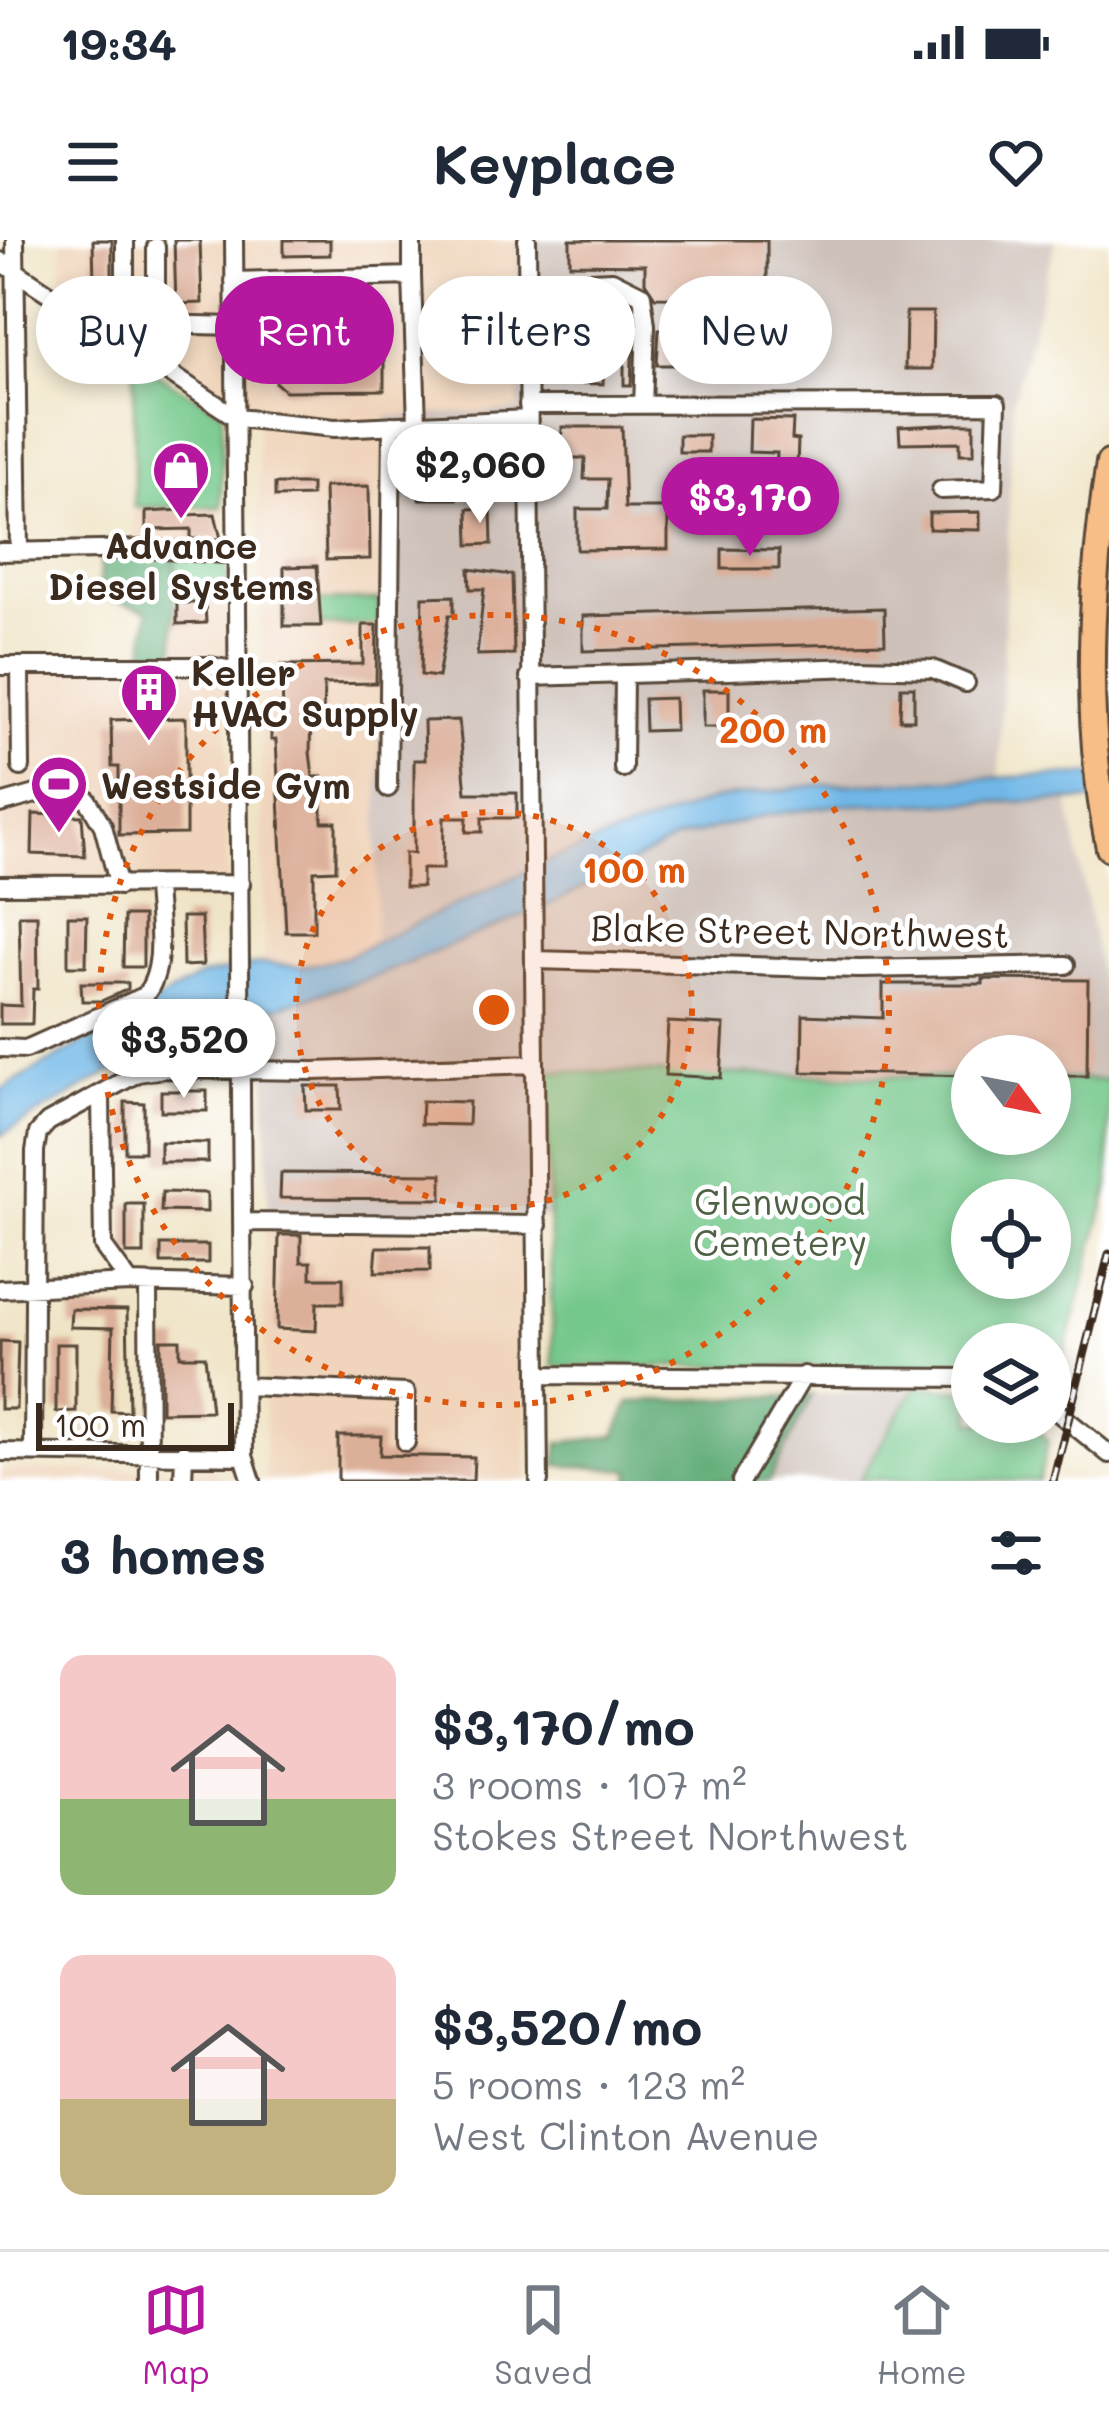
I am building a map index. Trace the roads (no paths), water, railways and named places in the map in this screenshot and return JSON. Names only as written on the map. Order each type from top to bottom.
[{"type":"highway","points":[[1109,463],[1091,636],[1095,740],[1109,848]]},
{"type":"street","points":[[15,240],[8,266],[9,552],[151,549],[240,555]]},
{"type":"street","points":[[124,240],[126,276]]},
{"type":"street","points":[[234,240],[235,276]]},
{"type":"street","points":[[412,240],[416,424]]},
{"type":"street","points":[[527,240],[527,276]]},
{"type":"street","points":[[156,247],[156,276]]},
{"type":"street","points":[[8,266],[36,285]]},
{"type":"street","points":[[394,277],[412,276]]},
{"type":"street","points":[[635,292],[642,295],[646,325],[643,405]]},
{"type":"street","points":[[184,384],[237,418],[335,428],[643,405],[997,404],[994,488],[941,490]]},
{"type":"street","points":[[236,384],[244,1456],[252,1481]]},
{"type":"street","points":[[528,384],[539,1481]]},
{"type":"street","points":[[388,788],[392,425]]},
{"type":"street","points":[[0,666],[210,666],[239,671]]},
{"type":"street","points":[[20,666],[21,766]]},
{"type":"street","points":[[529,677],[861,667],[933,669],[966,682]]},
{"type":"street","points":[[622,768],[624,674]]},
{"type":"street","points":[[0,709],[21,710]]},
{"type":"street","points":[[0,804],[43,792],[87,799],[104,826],[119,886]]},
{"type":"street","points":[[0,885],[241,884]]},
{"type":"street","points":[[0,1048],[26,1049],[144,996],[154,984],[157,968],[156,885]]},
{"type":"street","name":"Blake Street Northwest","points":[[535,960],[859,968],[1066,964]]},
{"type":"street","points":[[33,1452],[38,1132],[48,1122],[138,1073],[164,1069],[242,1072],[535,1064]]},
{"type":"street","points":[[101,1096],[104,1246],[139,1283],[149,1481]]},
{"type":"street","points":[[245,1222],[538,1225]]},
{"type":"street","points":[[0,1289],[139,1283],[245,1286]]},
{"type":"street","points":[[540,1376],[951,1378]]},
{"type":"street","points":[[741,1481],[804,1376]]},
{"type":"street","points":[[245,1386],[406,1393],[406,1442]]},
{"type":"street","points":[[1071,1423],[1109,1454]]},
{"type":"street","points":[[0,1452],[244,1456]]},
{"type":"street","points":[[183,1481],[184,1453]]},
{"type":"street","points":[[235,1481],[244,1456]]},
{"type":"water","points":[[1109,773],[1109,800],[838,805],[761,816],[676,839],[554,903],[371,978],[164,1041],[0,1136],[0,1090],[201,976],[264,963],[299,967],[342,958],[557,857],[715,799],[818,785]]},
{"type":"railway","points":[[1053,1481],[1109,1254]]},
{"type":"place","name":"Advance Diesel Systems","points":[[181,521]]},
{"type":"place","name":"Keller HVAC Supply","points":[[149,743]]},
{"type":"place","name":"Westside Gym","points":[[59,835]]},
{"type":"park label","name":"Glenwood Cemetery","points":[[780,1220]]}]
